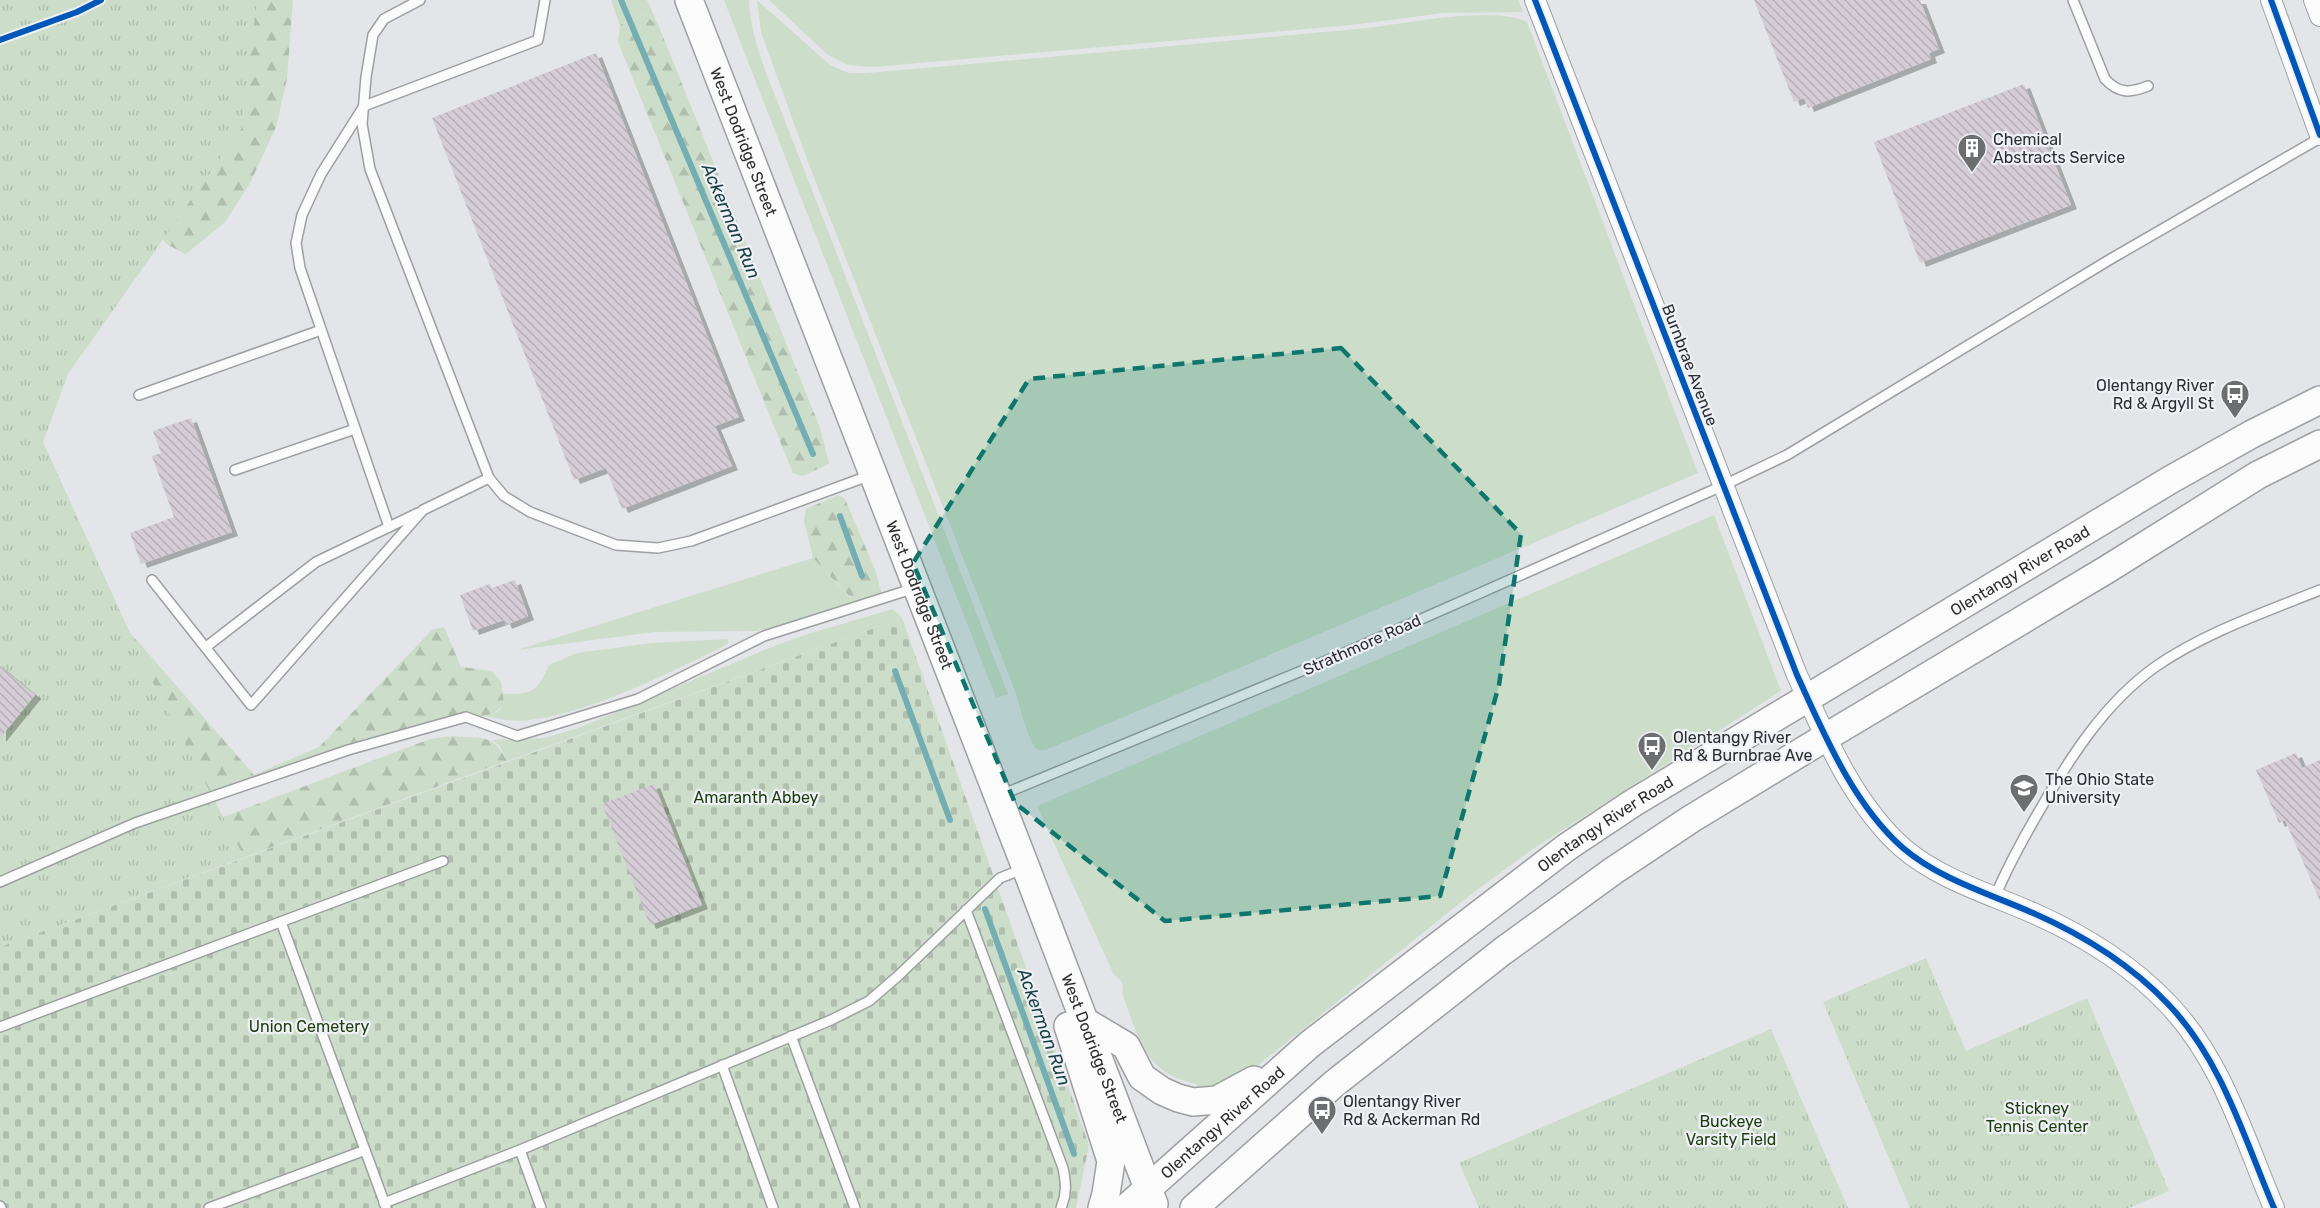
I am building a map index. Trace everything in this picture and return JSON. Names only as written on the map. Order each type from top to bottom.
[{"type":"main road","name":"West Dodridge Street","points":[[689,0],[1057,947],[1152,1198]]},
{"type":"main road","name":"Olentangy River Road","points":[[1126,1208],[1152,1198],[1310,1044],[1567,847],[1633,803],[2170,480],[2252,434],[2320,400]]},
{"type":"main road","points":[[1194,1208],[1335,1083],[1503,951],[1612,871],[1691,819],[2258,476],[2320,444]]},
{"type":"main road","points":[[1057,947],[1062,1007],[1111,1161],[1102,1208]]},
{"type":"main road","points":[[1084,1021],[1126,1046],[1142,1077],[1162,1091],[1193,1102],[1217,1100],[1232,1094],[1310,1044]]},
{"type":"street","name":"Burnbrae Avenue","points":[[1535,0],[1722,486],[1808,699],[1845,772],[1877,820],[1904,849],[1927,866],[2035,914],[2092,944],[2121,962],[2146,982],[2188,1027],[2206,1053],[2222,1083],[2274,1208]]},
{"type":"street","points":[[2271,0],[2320,136]]},
{"type":"street","points":[[2314,0],[2320,16]]},
{"type":"lane","points":[[420,0],[384,19],[373,35],[362,124],[370,168],[489,478],[504,496],[530,512],[616,545],[657,548],[691,541],[873,474]]},
{"type":"lane","points":[[389,527],[300,268],[296,243],[302,215],[321,174],[364,106],[538,40],[545,0]]},
{"type":"lane","points":[[2073,0],[2105,79],[2114,88],[2124,92],[2148,86]]},
{"type":"lane","name":"Strathmore Road","points":[[998,796],[1330,659],[1722,486],[1787,455],[2109,260],[2320,136]]},
{"type":"lane","points":[[139,395],[321,330]]},
{"type":"lane","points":[[235,470],[355,429]]},
{"type":"lane","points":[[206,647],[316,562],[489,478]]},
{"type":"lane","points":[[152,580],[251,705],[423,510]]},
{"type":"lane","points":[[0,882],[164,812],[348,750],[466,717],[517,736],[638,699],[764,636],[917,587]]},
{"type":"lane","points":[[1995,897],[2011,859],[2059,778],[2093,725],[2124,695],[2155,668],[2204,640],[2320,590]]},
{"type":"lane","points":[[0,1028],[443,861]]},
{"type":"lane","points":[[280,922],[363,1151],[385,1205],[791,1036],[869,1001],[1000,878],[1026,868]]},
{"type":"lane","points":[[966,910],[1063,1168],[1066,1198],[1061,1208]]},
{"type":"lane","points":[[791,1036],[855,1208]]},
{"type":"lane","points":[[722,1065],[773,1208]]},
{"type":"lane","points":[[520,1150],[542,1208]]},
{"type":"lane","points":[[209,1208],[363,1151]]},
{"type":"lane","points":[[237,1198],[241,1208]]},
{"type":"highlighted area","points":[[1341,348],[1521,534],[1499,685],[1440,896],[1165,921],[1015,803],[913,563],[1029,379]]},
{"type":"green space","points":[[0,0],[257,0],[241,129],[68,374],[43,442],[151,679],[244,857],[0,947]]},
{"type":"green space","points":[[91,0],[293,0],[287,79],[276,127],[250,183],[225,222],[186,254],[168,245],[152,228]]},
{"type":"green space","points":[[611,0],[647,0],[660,29],[645,14],[620,25]]},
{"type":"green space","points":[[724,0],[749,0],[758,50],[770,83],[1008,694],[996,698]]},
{"type":"green space","points":[[757,0],[830,65],[849,73],[928,68],[1356,29],[1468,16],[1511,17],[1527,22],[1698,473],[1046,750],[1038,750],[1027,731],[1015,691],[808,162],[761,32]]},
{"type":"green space","points":[[769,0],[1518,0],[1523,12],[1443,13],[1352,25],[873,67],[848,65],[828,55]]},
{"type":"green space","points":[[645,14],[660,29],[820,428],[829,464],[802,476],[793,473],[618,42],[620,25]]},
{"type":"green space","points":[[838,495],[845,499],[876,572],[875,587],[851,598],[813,558],[804,521],[806,509]]},
{"type":"green space","points":[[1714,515],[1781,691],[1533,849],[1470,895],[1241,1079],[1197,1092],[1197,1084],[1179,1079],[1154,1063],[1133,1025],[1122,993],[1122,982],[1114,975],[1037,806]]},
{"type":"green space","points":[[813,558],[850,598],[875,587],[876,572],[882,595],[842,610],[757,631],[654,632],[517,650]]},
{"type":"green space","points":[[107,606],[254,775],[249,787],[190,808]]},
{"type":"green space","points":[[893,609],[902,618],[507,761],[500,746],[492,740],[545,738],[581,727],[774,646]]},
{"type":"green space","name":"Union Cemetery","points":[[902,618],[1089,1145],[1076,1208],[0,1208],[0,947]]},
{"type":"green space","points":[[444,627],[461,667],[492,671],[501,682],[504,704],[491,714],[424,723],[328,760],[321,757],[319,747],[432,630]]},
{"type":"green space","points":[[728,639],[728,644],[682,667],[631,690],[580,709],[524,721],[485,716],[499,711],[504,704],[502,694],[520,694],[532,690],[541,681],[549,665],[577,653],[652,643]]},
{"type":"green space","points":[[453,736],[486,739],[497,746],[507,761],[0,947],[0,896],[223,817],[430,739]]},
{"type":"green space","points":[[319,747],[321,757],[249,787],[254,775]]},
{"type":"green space","name":"Stickney Tennis Center","points":[[1926,958],[1966,1051],[2087,998],[2169,1191],[2129,1208],[1910,1208],[1823,1002]]},
{"type":"green space","name":"Buckeye Varsity Field","points":[[1771,1029],[1848,1208],[1479,1208],[1459,1163]]},
{"type":"building","points":[[1754,0],[1920,0],[1939,49],[1929,53],[1931,59],[1808,108],[1804,98],[1794,102]]},
{"type":"building","points":[[596,53],[739,417],[715,426],[732,466],[622,509],[606,468],[574,480],[432,118]]},
{"type":"building","name":"Chemical Abstracts Service","points":[[2024,84],[2071,205],[1920,263],[1874,142]]},
{"type":"building","points":[[191,418],[232,532],[141,564],[130,533],[174,517],[152,456],[161,453],[153,431]]},
{"type":"building","points":[[515,580],[528,616],[506,625],[504,620],[473,631],[460,595],[490,584],[492,588]]},
{"type":"building","points":[[0,666],[35,695],[0,738]]},
{"type":"building","points":[[2296,753],[2302,768],[2320,760],[2320,901],[2285,820],[2279,823],[2256,770]]},
{"type":"building","name":"Amaranth Abbey","points":[[654,784],[702,905],[650,925],[602,804]]},
{"type":"waterway","name":"Ackerman Run","points":[[621,0],[813,454]]},
{"type":"waterway","name":"Ackerman Run","points":[[840,516],[862,576]]},
{"type":"waterway","name":"Ackerman Run","points":[[895,671],[950,820]]},
{"type":"waterway","name":"Ackerman Run","points":[[985,909],[1074,1154]]},
{"type":"cycle path","points":[[0,40],[77,12],[101,0]]},
{"type":"cycle path","points":[[1535,0],[1797,675],[1841,767],[1869,811],[1885,830],[1917,859],[1932,869],[2033,913],[2088,941],[2122,963],[2168,1004],[2187,1026],[2217,1075],[2242,1127],[2274,1208]]},
{"type":"cycle path","points":[[2271,0],[2320,135]]},
{"type":"place","name":"Chemical Abstracts Service","points":[[1972,174]]},
{"type":"place","name":"Olentangy River Rd & Argyll St","points":[[2235,420]]},
{"type":"place","name":"Olentangy River Rd & Burnbrae Ave","points":[[1652,772]]},
{"type":"place","name":"The Ohio State University","points":[[2024,814]]},
{"type":"place","name":"Olentangy River Rd & Ackerman Rd","points":[[1322,1136]]}]
